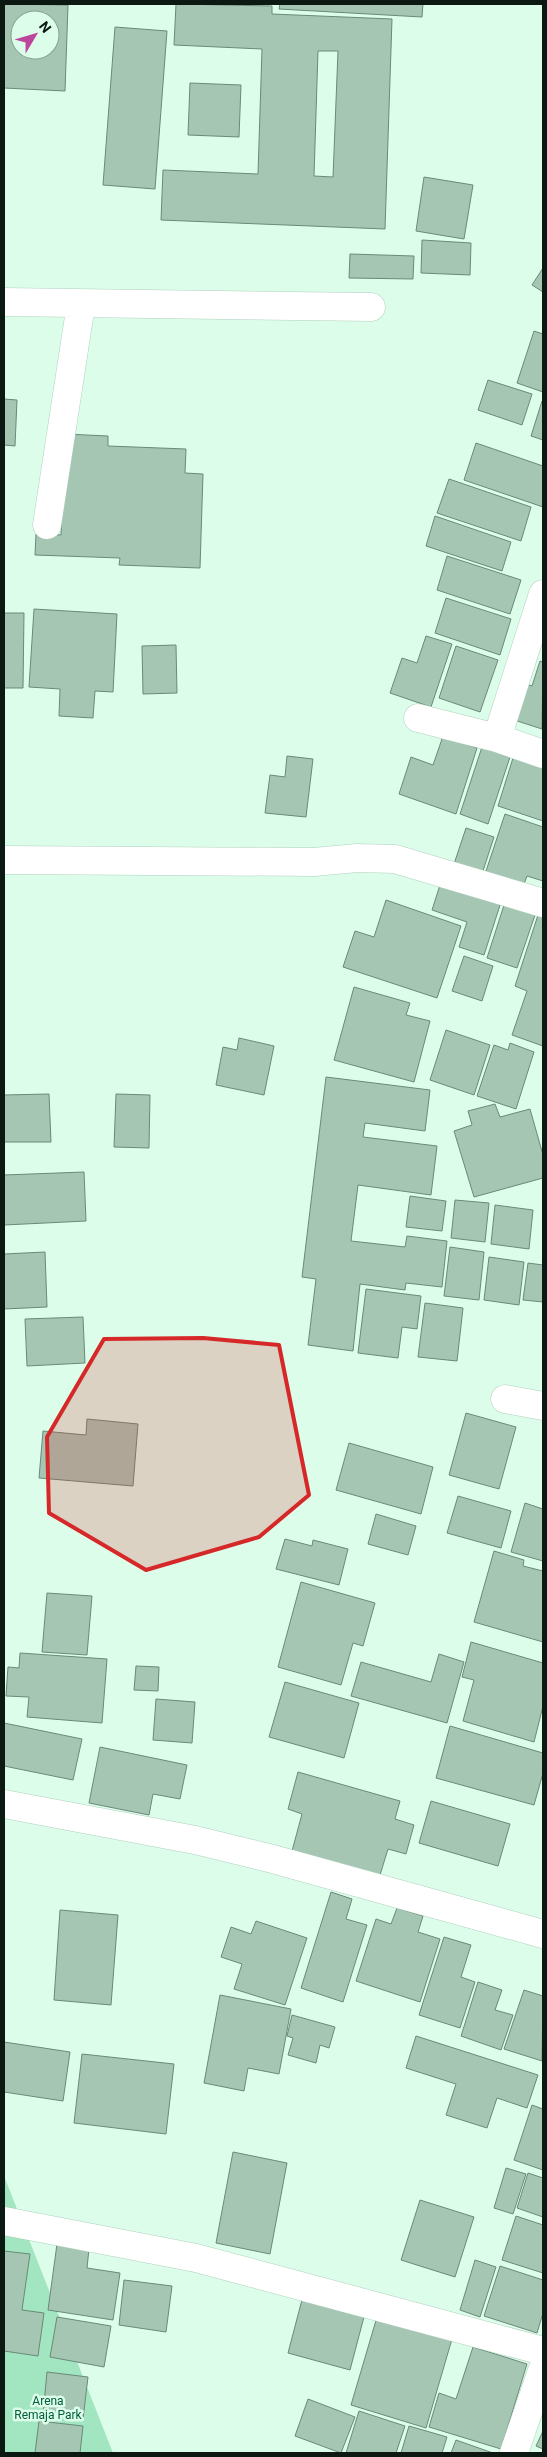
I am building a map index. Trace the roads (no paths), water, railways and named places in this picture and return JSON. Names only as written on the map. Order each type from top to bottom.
[{"type":"street","points":[[4,302],[371,307]]},
{"type":"street","points":[[47,525],[81,304]]},
{"type":"street","points":[[497,738],[543,594]]},
{"type":"street","points":[[418,718],[497,738],[543,754]]},
{"type":"street","points":[[4,860],[314,862],[357,858],[394,859],[543,903]]},
{"type":"street","points":[[505,1399],[543,1406]]},
{"type":"street","points":[[4,1804],[195,1840],[269,1858],[543,1934]]},
{"type":"street","points":[[4,2221],[196,2258],[543,2351]]},
{"type":"street","points":[[514,2453],[543,2368]]},
{"type":"park label","name":"Arena Remaja Park","points":[[48,2408]]}]
